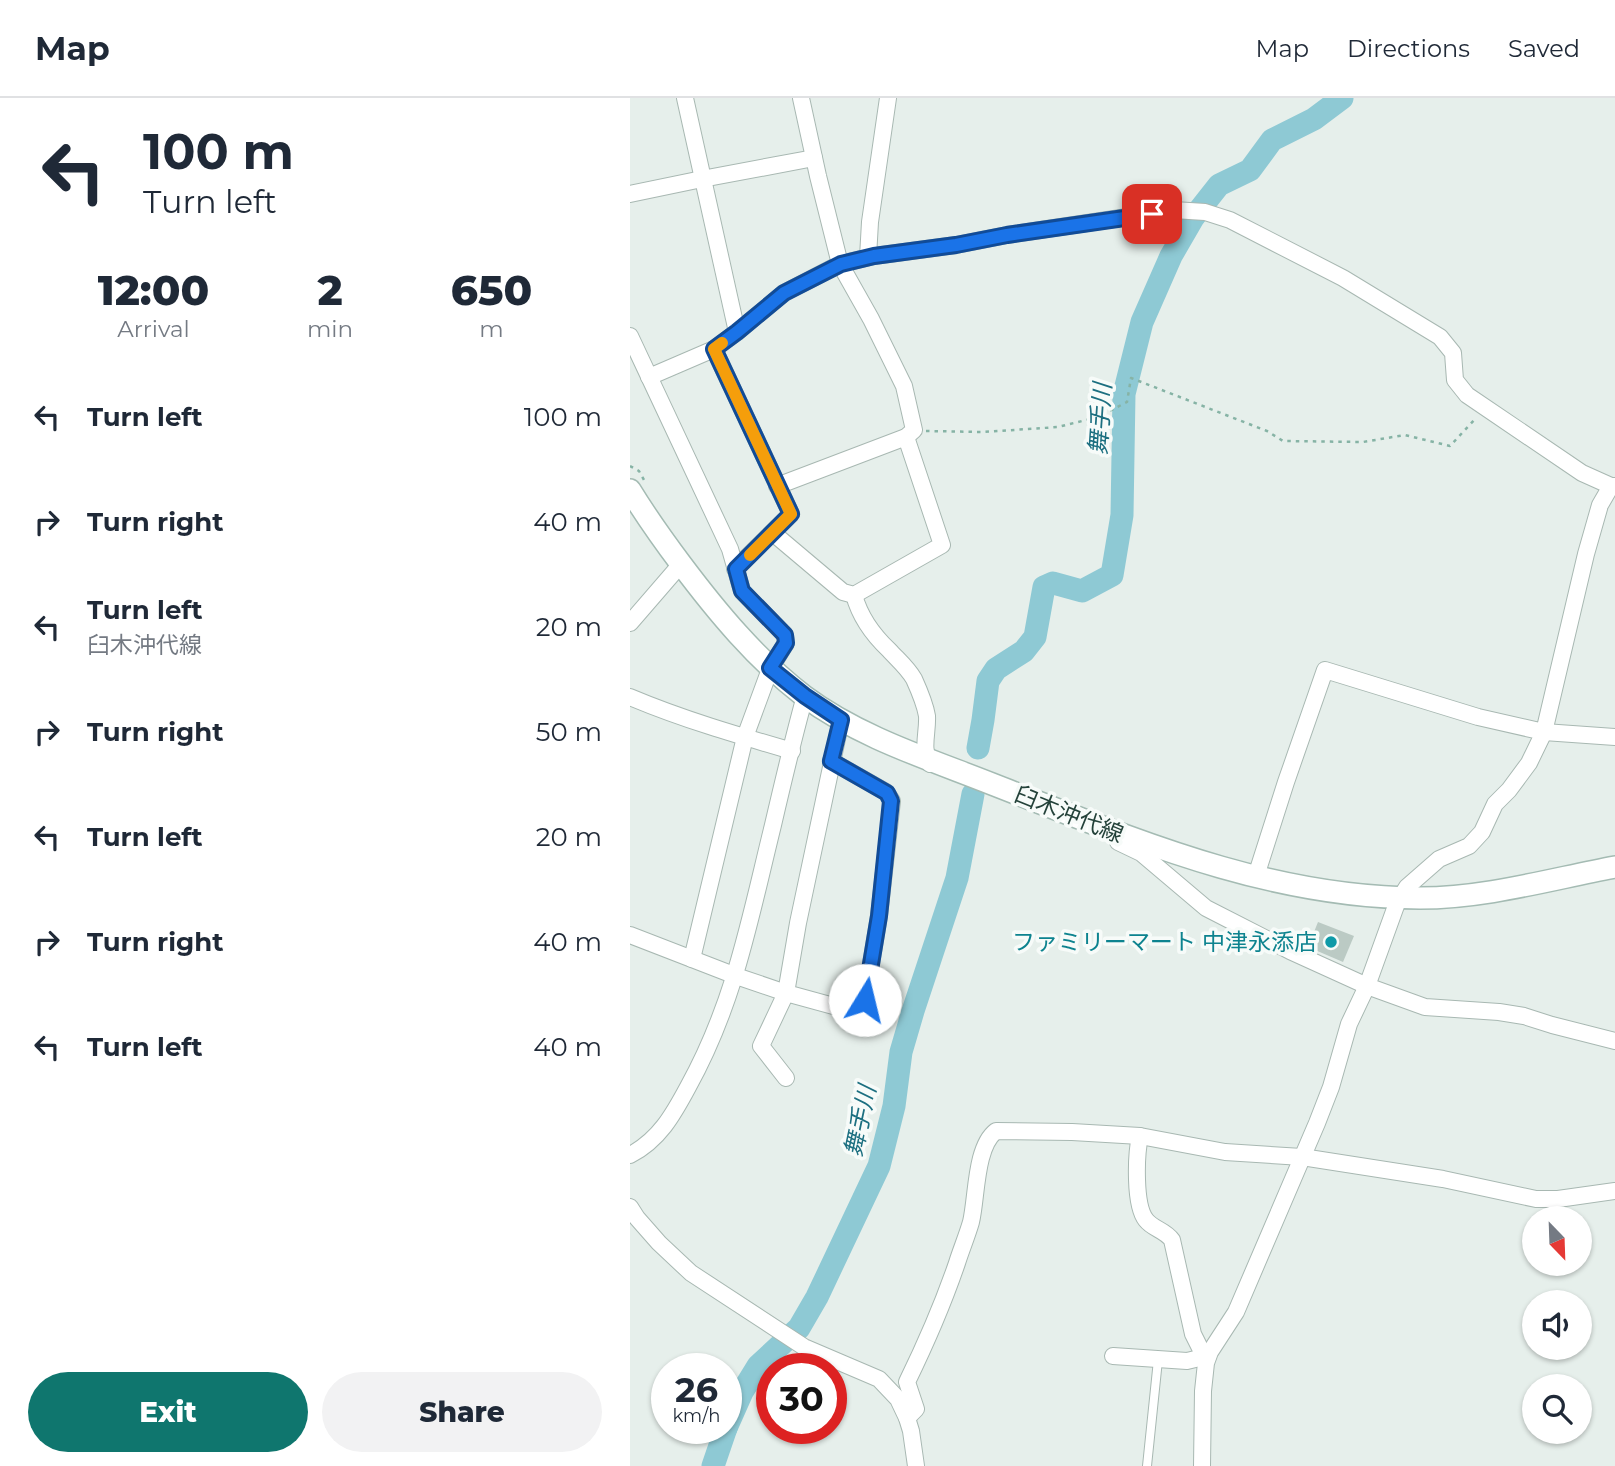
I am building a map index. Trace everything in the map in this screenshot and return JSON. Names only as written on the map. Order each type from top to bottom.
[{"type":"main road","name":"臼木沖代線","points":[[638,486],[642,510],[703,593],[770,668],[805,696],[841,720],[926,758],[1136,841],[1256,876],[1339,892],[1401,897],[1461,896],[1615,867]]},
{"type":"street","points":[[685,98],[737,332]]},
{"type":"street","points":[[773,533],[843,592],[855,595],[942,545],[910,433],[904,386],[841,264],[801,98]]},
{"type":"street","points":[[868,257],[870,222],[888,98]]},
{"type":"street","points":[[630,194],[814,158]]},
{"type":"street","points":[[649,377],[714,349],[784,293],[841,264],[868,257],[1174,210],[1205,212],[1230,220],[1334,273],[1440,337],[1453,353],[1455,380],[1467,395],[1582,473],[1613,486],[1600,505],[1544,732],[1529,763],[1495,804],[1482,832],[1469,846],[1439,859],[1407,887],[1397,903],[1367,986],[1349,1024],[1331,1087],[1302,1157],[1236,1312],[1208,1356],[1203,1391],[1202,1466]]},
{"type":"street","points":[[630,336],[730,549],[742,591],[785,635],[786,643],[770,668],[745,737],[692,959]]},
{"type":"street","points":[[714,349],[791,514],[736,569]]},
{"type":"street","points":[[777,486],[910,433]]},
{"type":"street","points":[[630,623],[681,564]]},
{"type":"street","points":[[855,595],[869,629],[914,679],[927,714],[926,758],[937,771],[1129,846],[1155,864],[1206,908],[1367,986],[1425,1007],[1524,1016],[1615,1041]]},
{"type":"street","points":[[1256,876],[1325,670],[1478,717],[1544,732],[1615,737]]},
{"type":"street","points":[[630,1154],[662,1130],[702,1063],[721,1020],[754,907],[805,696]]},
{"type":"street","points":[[630,697],[792,751]]},
{"type":"street","points":[[786,1078],[761,1046],[786,993],[841,720]]},
{"type":"street","points":[[630,935],[786,993],[848,1010],[858,1009],[865,1000],[879,916],[891,801],[887,793],[831,761]]},
{"type":"street","points":[[906,1418],[916,1409],[907,1382],[931,1332],[971,1223],[983,1152],[989,1136],[996,1131],[1140,1136],[1225,1152],[1302,1157],[1443,1179],[1536,1199],[1558,1199],[1615,1191]]},
{"type":"street","points":[[1140,1136],[1136,1169],[1143,1216],[1172,1240],[1193,1334],[1200,1350],[1208,1356]]},
{"type":"street","points":[[630,1207],[659,1244],[691,1273],[804,1348],[879,1379],[898,1399],[911,1431],[916,1466]]},
{"type":"street","points":[[1113,1356],[1187,1361],[1208,1356]]},
{"type":"lane","points":[[1147,1466],[1158,1360]]},
{"type":"path","points":[[910,433],[1058,427],[1098,417],[1127,402],[1131,378],[1267,431],[1283,441],[1363,442],[1405,435],[1450,446],[1484,407]]},
{"type":"path","points":[[630,466],[639,471],[638,486]]},
{"type":"building","name":"ファミリーマート 中津永添店","points":[[1318,922],[1354,936],[1343,962],[1308,947]]},
{"type":"waterway","name":"舞手川","points":[[978,748],[988,681],[996,669],[1024,651],[1035,637],[1044,587],[1053,583],[1082,591],[1112,575],[1122,515],[1124,394],[1142,322],[1171,256],[1193,218],[1219,185],[1250,170],[1272,140],[1314,119],[1342,98]]},
{"type":"waterway","name":"舞手川","points":[[742,1392],[758,1366],[799,1328],[817,1297],[879,1166],[894,1106],[901,1052],[957,878],[973,794]]},
{"type":"waterway","name":"舞手川","points":[[713,1466],[721,1444]]},
{"type":"slow traffic","points":[[722,343],[714,349],[791,514],[750,555]]},
{"type":"place","name":"ファミリーマート 中津永添店","points":[[1331,942]]},
{"type":"route","points":[[865,1000],[879,916],[891,801],[887,793],[831,761],[841,720],[770,668],[786,643],[785,635],[742,591],[736,569],[791,514],[714,349],[784,293],[841,264],[874,256],[1152,214]]}]
